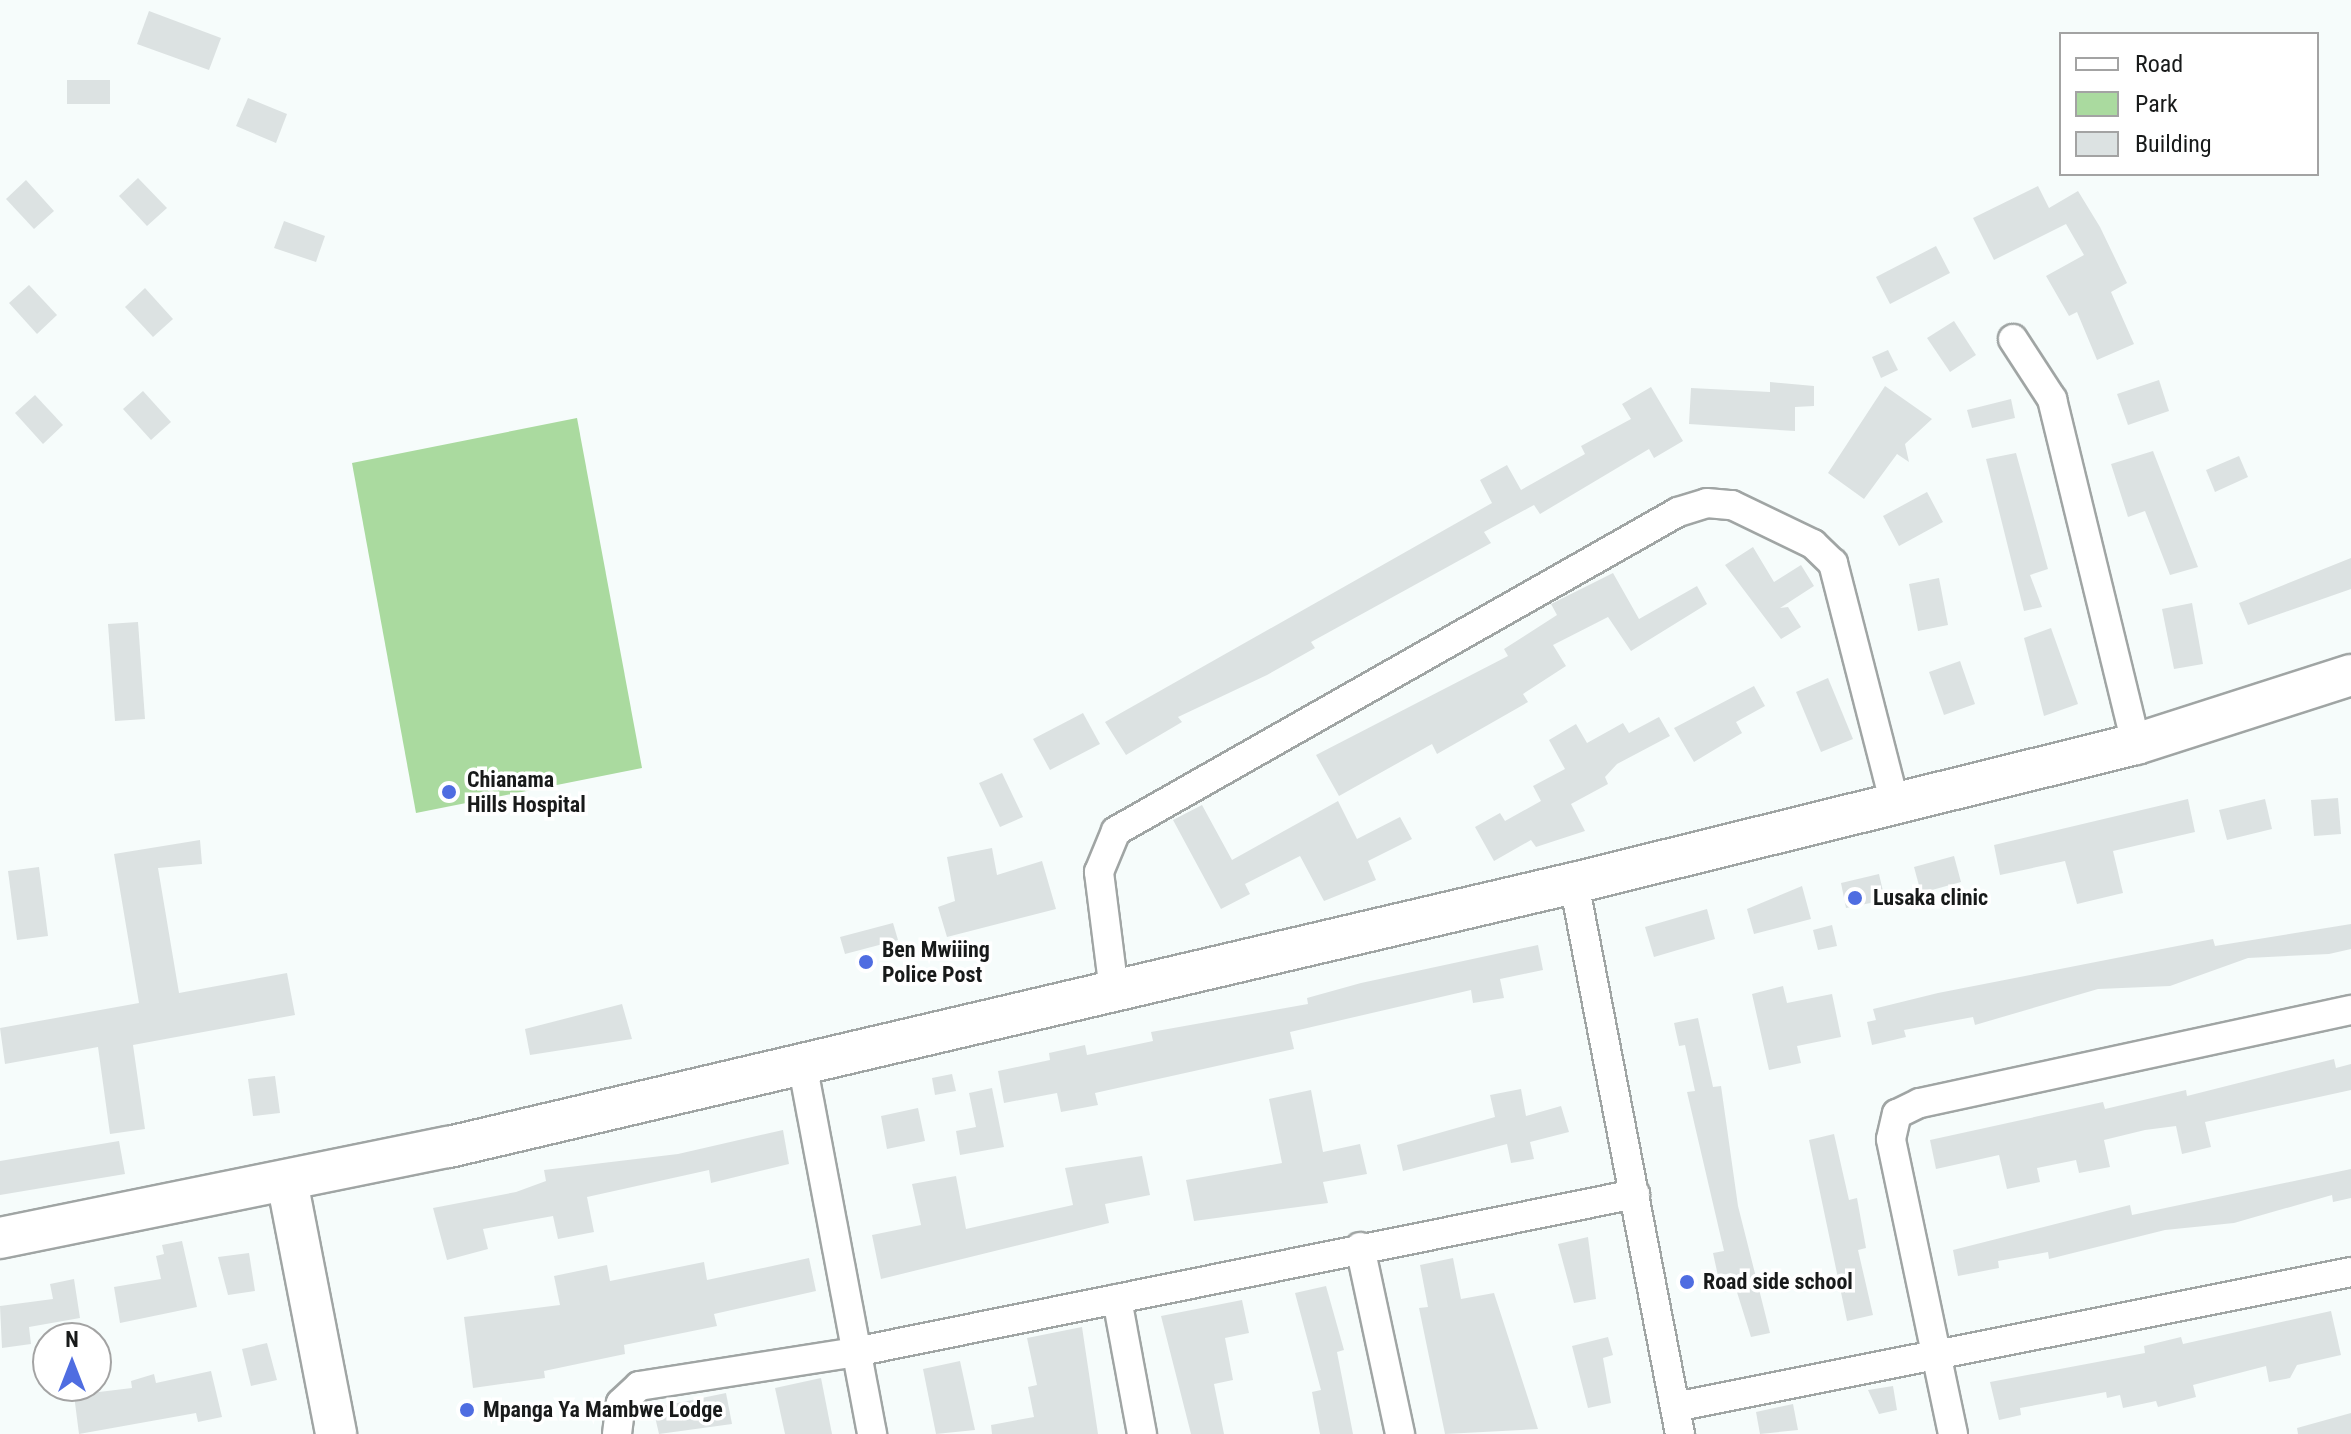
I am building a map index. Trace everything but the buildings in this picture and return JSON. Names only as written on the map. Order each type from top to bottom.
[{"type":"main road","points":[[0,1238],[287,1181],[1574,883],[1894,800],[2136,744],[2351,675]]},
{"type":"main road","points":[[287,1181],[336,1434]]},
{"type":"street","points":[[2013,339],[2052,399],[2136,744]]},
{"type":"street","points":[[1114,991],[1099,872],[1116,831],[1678,512],[1707,503],[1732,505],[1813,544],[1833,563],[1894,800]]},
{"type":"street","points":[[1574,883],[1678,1421],[1935,1357],[2351,1272]]},
{"type":"street","points":[[1953,1434],[1891,1139],[1897,1114],[1920,1103],[2351,1010]]},
{"type":"street","points":[[802,1063],[872,1434]]},
{"type":"street","points":[[617,1434],[621,1403],[639,1386],[855,1352],[1360,1247],[1635,1194]]},
{"type":"street","points":[[1360,1247],[1400,1434]]},
{"type":"street","points":[[1117,1299],[1142,1434]]},
{"type":"green space","points":[[577,418],[642,768],[416,813],[352,463]]},
{"type":"place","name":"Chianama Hills Hospital","points":[[449,792]]},
{"type":"place","name":"Lusaka clinic","points":[[1855,898]]},
{"type":"place","name":"Ben Mwiiing Police Post","points":[[866,962]]},
{"type":"place","name":"Road side school","points":[[1687,1282]]},
{"type":"place","name":"Mpanga Ya Mambwe Lodge","points":[[467,1410]]}]
